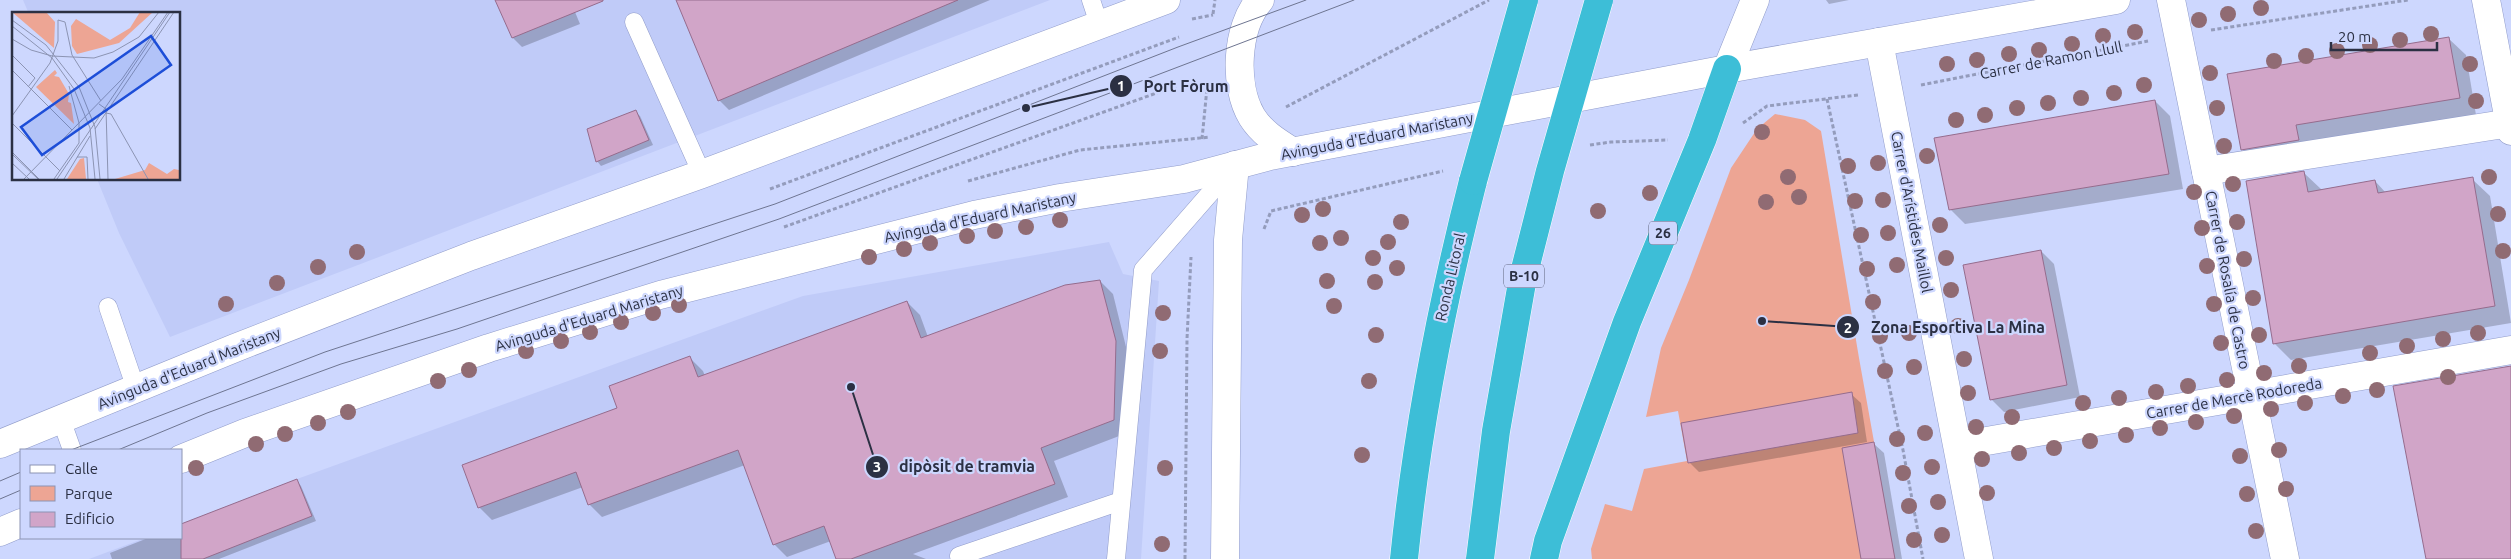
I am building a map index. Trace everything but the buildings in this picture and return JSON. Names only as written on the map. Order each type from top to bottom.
[{"type":"highway","name":"Ronda Litoral","points":[[1404,559],[1422,413],[1449,275],[1473,181],[1524,0]]},
{"type":"highway","name":"B-10","points":[[1480,559],[1496,431],[1523,278],[1550,171],[1599,0]]},
{"type":"highway","name":"26","points":[[1544,559],[1548,541],[1627,322],[1702,140],[1727,69]]},
{"type":"main road","name":"Avinguda d'Eduard Maristany","points":[[0,444],[471,256],[702,174],[1095,12],[1166,0]]},
{"type":"main road","points":[[1260,0],[1252,9],[1240,51],[1240,79],[1245,105],[1268,136],[1293,152]]},
{"type":"main road","points":[[1727,69],[1755,0]]},
{"type":"main road","points":[[1727,69],[2116,0]]},
{"type":"main road","name":"Carrer de Rosalía de Castro","points":[[2171,0],[2285,559]]},
{"type":"main road","points":[[2206,171],[2510,127],[2486,0]]},
{"type":"main road","name":"Carrer d'Arístides Maillol","points":[[1879,42],[1979,559]]},
{"type":"main road","name":"Avinguda d'Eduard Maristany","points":[[182,458],[254,430],[489,348],[660,295],[974,215],[1060,198],[1184,179],[1234,165],[1293,152],[1727,69]]},
{"type":"main road","points":[[1225,559],[1228,240],[1234,165]]},
{"type":"main road","name":"Carrer de Mercè Rodoreda","points":[[1958,446],[2511,350]]},
{"type":"main road","points":[[0,532],[20,523]]},
{"type":"lane","points":[[634,22],[702,174]]},
{"type":"lane","points":[[1116,559],[1143,270],[1234,165]]},
{"type":"lane","points":[[108,306],[136,389]]},
{"type":"lane","points":[[61,420],[72,449]]},
{"type":"lane","points":[[959,556],[1121,501]]},
{"type":"path","points":[[1213,15],[1215,0]]},
{"type":"path","points":[[1202,137],[1234,135],[1490,0]]},
{"type":"path","name":"Carrer de Ramon Llull","points":[[1702,140],[1721,137],[1767,106],[1889,91],[2178,35],[2408,0]]},
{"type":"path","points":[[770,189],[1179,37]]},
{"type":"path","points":[[784,227],[1176,86]]},
{"type":"path","points":[[1827,99],[1903,450],[1923,559]]},
{"type":"path","points":[[1182,224],[1192,237],[1187,348],[1185,559]]},
{"type":"shaded area","points":[[23,0],[1050,0],[170,337],[119,233],[97,180],[180,180],[180,12],[28,12]]},
{"type":"shaded area","points":[[1109,242],[1123,274],[1159,281],[1141,559],[89,559],[142,539],[182,539],[182,524],[297,479],[803,296]]},
{"type":"green space","points":[[1775,114],[1805,120],[1821,131],[1895,559],[1592,559],[1591,549],[1605,504],[1632,511],[1644,469],[1687,461],[1678,411],[1646,417],[1661,348],[1731,168],[1757,129]]},
{"type":"tram line","points":[[74,449],[325,352],[775,204],[1178,47],[1306,0]]},
{"type":"tram line","points":[[120,449],[207,413],[341,364],[457,329],[779,219],[1354,0]]},
{"type":"tram line","points":[[0,481],[20,472]]},
{"type":"tram line","points":[[0,499],[20,490]]},
{"type":"place","name":"Port Fòrum","points":[[1026,108]]},
{"type":"place","name":"Zona Esportiva La Mina","points":[[1762,321]]},
{"type":"place","name":"dipòsit de tramvia","points":[[851,387]]}]
